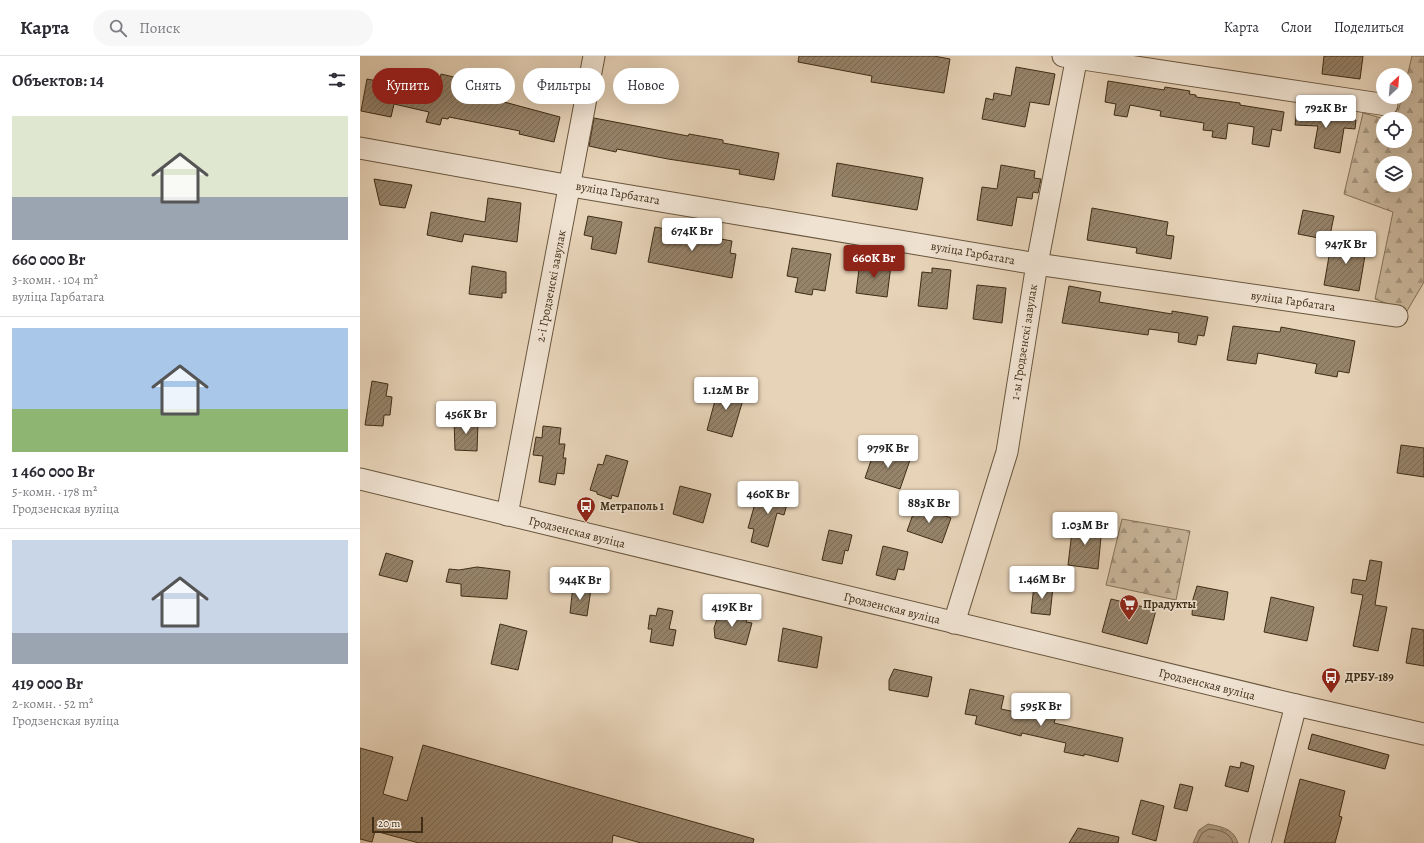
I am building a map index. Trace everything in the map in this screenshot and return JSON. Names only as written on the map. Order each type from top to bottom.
[{"type":"street","name":"2-і Гродзенскі завулак","points":[[507,515],[571,186],[594,56]]},
{"type":"street","points":[[1072,57],[1376,102]]},
{"type":"street","name":"1-ы Гродзенскі завулак","points":[[954,623],[1007,452],[1072,57]]},
{"type":"street","name":"вуліца Гарбатага","points":[[360,148],[571,186],[1037,264],[1397,316]]},
{"type":"street","name":"Гродзенская вуліца","points":[[360,479],[1296,705],[1424,734]]},
{"type":"street","points":[[1260,843],[1296,705]]},
{"type":"green space","points":[[1412,56],[1424,56],[1424,282],[1407,311],[1375,299],[1393,212],[1344,194],[1363,113],[1376,117],[1376,148],[1412,148],[1412,112],[1398,112],[1400,104],[1412,104],[1412,68],[1409,68]]},
{"type":"green space","points":[[1122,519],[1190,531],[1176,600],[1106,585]]},
{"type":"water","points":[[1208,824],[1222,827],[1230,831],[1238,843],[1193,843],[1199,830]]},
{"type":"building","points":[[799,56],[934,56],[950,59],[944,93],[871,82],[872,76],[798,62]]},
{"type":"building","points":[[1324,56],[1363,56],[1360,79],[1322,74]]},
{"type":"building","points":[[1016,67],[1055,74],[1049,105],[1030,102],[1025,127],[982,119],[986,98],[993,100],[994,93],[1011,96]]},
{"type":"building","points":[[443,74],[451,76],[451,104],[512,104],[560,117],[554,142],[519,134],[520,131],[449,117],[448,119],[442,118],[440,125],[426,122],[429,112],[394,104],[443,104]]},
{"type":"building","points":[[367,79],[372,80],[372,104],[394,104],[391,117],[361,111]]},
{"type":"building","points":[[1108,81],[1164,90],[1165,87],[1190,91],[1189,94],[1196,95],[1196,97],[1240,103],[1240,105],[1284,112],[1281,131],[1272,129],[1269,147],[1252,144],[1254,127],[1228,123],[1226,139],[1212,137],[1213,131],[1203,130],[1204,123],[1160,116],[1161,111],[1130,105],[1127,117],[1114,115],[1116,104],[1105,102]]},
{"type":"building","points":[[1297,109],[1356,120],[1355,129],[1344,128],[1340,153],[1314,148],[1318,126],[1295,125]]},
{"type":"building","points":[[594,118],[688,136],[689,134],[723,140],[723,143],[779,153],[774,180],[739,174],[740,170],[668,159],[617,149],[616,152],[589,146]]},
{"type":"building","points":[[837,163],[923,178],[917,210],[832,196]]},
{"type":"building","points":[[1001,165],[1035,171],[1034,178],[1041,179],[1038,193],[1033,192],[1032,199],[1017,197],[1012,226],[977,220],[982,187],[997,189]]},
{"type":"building","points":[[374,179],[412,185],[405,208],[380,205]]},
{"type":"building","points":[[488,198],[521,203],[517,242],[464,234],[462,242],[427,235],[431,212],[485,222]]},
{"type":"building","points":[[1092,208],[1168,222],[1166,235],[1174,236],[1171,259],[1136,253],[1137,248],[1087,240]]},
{"type":"building","points":[[1303,210],[1334,216],[1329,240],[1298,234]]},
{"type":"building","points":[[588,216],[622,222],[616,254],[591,249],[593,237],[584,235]]},
{"type":"building","points":[[655,227],[732,241],[730,253],[736,254],[732,278],[648,262]]},
{"type":"building","points":[[1332,239],[1367,244],[1359,291],[1324,285]]},
{"type":"building","points":[[792,248],[831,254],[825,291],[813,289],[812,295],[795,292],[798,278],[787,276]]},
{"type":"building","points":[[860,261],[891,265],[887,297],[856,293]]},
{"type":"building","points":[[472,266],[506,272],[506,293],[502,293],[502,298],[469,294]]},
{"type":"building","points":[[932,268],[951,270],[947,309],[918,306],[922,272],[932,273]]},
{"type":"building","points":[[977,285],[1006,288],[1002,323],[973,319]]},
{"type":"building","points":[[1069,286],[1101,292],[1099,302],[1172,314],[1172,311],[1208,317],[1204,336],[1198,335],[1196,345],[1178,342],[1179,333],[1149,329],[1148,335],[1062,323]]},
{"type":"building","points":[[1233,326],[1280,332],[1281,327],[1355,341],[1349,373],[1338,371],[1337,377],[1315,373],[1317,364],[1258,353],[1256,364],[1227,360]]},
{"type":"building","points":[[372,381],[388,384],[386,396],[392,397],[390,415],[384,415],[383,426],[365,425]]},
{"type":"building","points":[[719,386],[745,393],[732,437],[707,430]]},
{"type":"building","points":[[454,419],[478,422],[477,451],[455,450]]},
{"type":"building","points":[[543,426],[561,428],[559,444],[565,444],[563,458],[566,458],[564,474],[557,473],[555,485],[539,482],[543,456],[533,455],[536,437],[542,438]]},
{"type":"building","points":[[1401,445],[1424,448],[1424,477],[1397,473]]},
{"type":"building","points":[[875,449],[910,460],[900,489],[865,478]]},
{"type":"building","points":[[606,455],[628,461],[618,497],[612,495],[611,499],[590,490],[598,464],[603,465]]},
{"type":"building","points":[[772,485],[791,490],[784,515],[777,513],[768,547],[751,542],[754,529],[748,528],[756,500],[761,501],[762,497],[768,498]]},
{"type":"building","points":[[680,486],[711,494],[703,523],[673,514]]},
{"type":"building","points":[[916,506],[951,518],[942,543],[907,531]]},
{"type":"building","points":[[1073,523],[1102,526],[1098,569],[1068,565]]},
{"type":"building","points":[[829,530],[852,535],[848,551],[845,550],[842,564],[822,560]]},
{"type":"building","points":[[883,546],[908,552],[904,570],[898,569],[895,580],[876,575]]},
{"type":"building","points":[[386,553],[413,561],[407,582],[379,575]]},
{"type":"building","points":[[1370,560],[1382,562],[1375,605],[1387,607],[1378,651],[1353,646],[1363,595],[1351,593],[1353,579],[1366,581]]},
{"type":"building","points":[[477,567],[510,571],[507,599],[461,596],[461,584],[446,582],[449,569],[459,570]]},
{"type":"building","points":[[1034,585],[1053,587],[1050,615],[1031,613]]},
{"type":"building","points":[[573,586],[591,589],[587,616],[570,613]]},
{"type":"building","points":[[1197,586],[1228,592],[1224,620],[1192,615],[1193,599]]},
{"type":"building","points":[[1271,597],[1314,607],[1307,641],[1264,632]]},
{"type":"building","name":"Прадукты","points":[[1111,599],[1156,610],[1147,644],[1102,632]]},
{"type":"building","points":[[658,608],[673,611],[669,629],[676,630],[673,646],[650,642],[652,629],[648,629],[650,615],[656,616]]},
{"type":"building","points":[[720,610],[747,618],[746,622],[752,623],[746,645],[715,638],[714,628]]},
{"type":"building","points":[[500,624],[527,631],[518,670],[491,664]]},
{"type":"building","points":[[783,628],[822,637],[817,668],[778,661]]},
{"type":"building","points":[[1412,628],[1424,630],[1424,666],[1406,663]]},
{"type":"building","points":[[894,669],[932,677],[928,697],[889,690],[889,680]]},
{"type":"building","points":[[970,689],[1004,696],[1001,709],[1039,717],[1041,709],[1057,712],[1054,723],[1123,738],[1118,762],[1084,754],[1084,756],[1064,752],[1066,743],[1022,733],[1021,736],[975,724],[977,716],[965,714]]},
{"type":"building","points":[[1312,734],[1389,755],[1385,769],[1308,749]]},
{"type":"building","points":[[423,745],[754,839],[753,843],[641,843],[613,835],[612,843],[419,843],[375,831],[372,842],[360,839],[360,748],[393,757],[383,794],[407,801]]},
{"type":"building","points":[[1241,762],[1254,766],[1248,792],[1225,786],[1230,766],[1240,768]]},
{"type":"building","points":[[1300,779],[1345,791],[1339,816],[1342,817],[1335,843],[1284,843]]},
{"type":"building","points":[[1180,784],[1193,787],[1187,811],[1174,808]]},
{"type":"building","points":[[1141,800],[1164,806],[1156,841],[1132,834]]},
{"type":"building","points":[[1078,828],[1119,837],[1118,843],[1069,843]]},
{"type":"place","name":"Метраполь 1","points":[[586,523]]},
{"type":"place","name":"Прадукты","points":[[1129,621]]},
{"type":"place","name":"ДРБУ-189","points":[[1331,694]]}]
